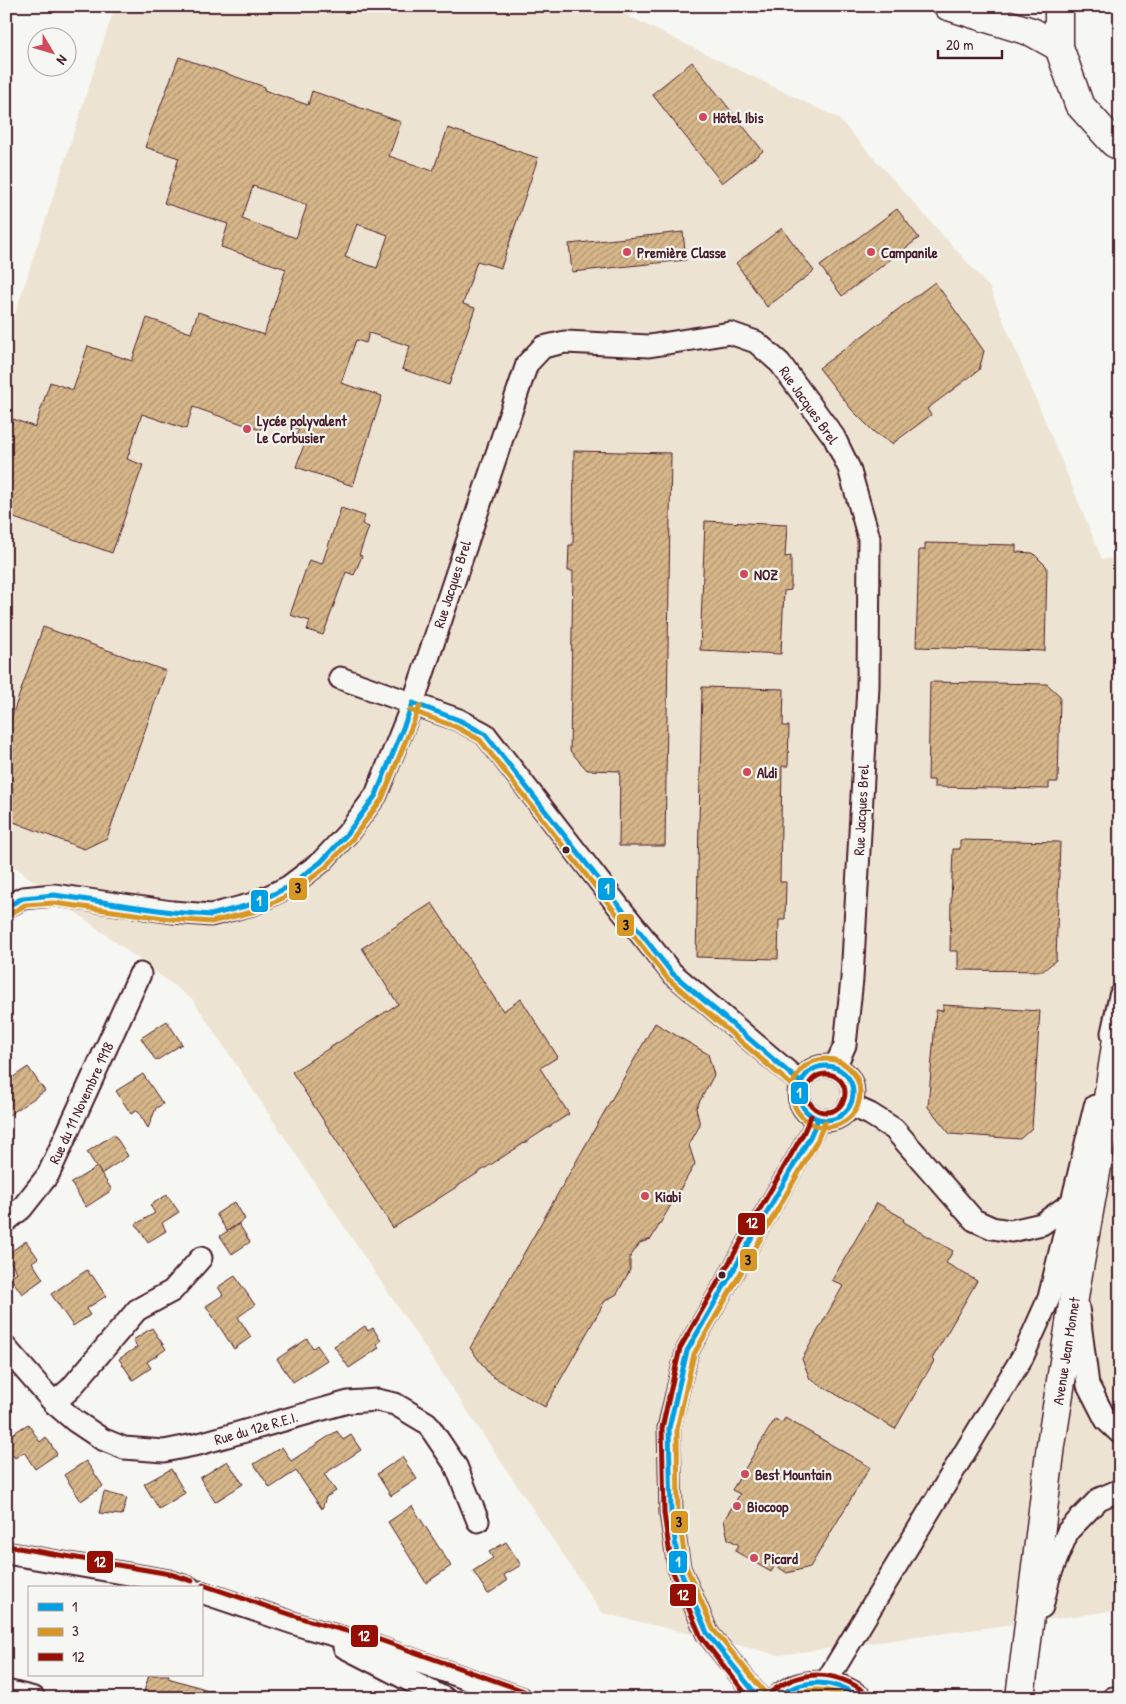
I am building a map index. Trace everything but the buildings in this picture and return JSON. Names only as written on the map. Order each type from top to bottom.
[{"type":"main road","points":[[948,6],[1032,32],[1059,47]]},
{"type":"main road","points":[[1060,6],[1059,47],[1079,104],[1114,143],[1120,146]]},
{"type":"main road","name":"Avenue Jean Monnet","points":[[1021,1691],[1051,1445],[1120,1019]]},
{"type":"street","name":"Rue Jacques Brel","points":[[6,907],[23,898],[54,895],[172,912],[211,915],[253,904],[288,887],[321,862],[347,834],[376,795],[413,703],[528,364],[543,347],[565,342],[649,346],[730,333],[756,342],[780,363],[834,437],[849,468],[869,538],[868,686],[852,979],[845,1045],[835,1067]]},
{"type":"street","points":[[340,678],[459,720],[485,734],[672,973],[801,1083]]},
{"type":"street","name":"Rue du 11 Novembre 1918","points":[[6,1222],[22,1208],[48,1175],[140,974]]},
{"type":"street","points":[[826,1682],[1023,1356],[1049,1298],[1074,1201],[1120,996]]},
{"type":"street","points":[[827,1066],[835,1067],[849,1079],[852,1087],[850,1105],[836,1118],[818,1119],[808,1114],[802,1105],[799,1094],[801,1083],[811,1070],[827,1066]]},
{"type":"street","points":[[850,1105],[870,1114],[894,1129],[974,1220],[992,1228],[1011,1231],[1042,1224],[1074,1201]]},
{"type":"street","points":[[759,1698],[707,1633],[679,1568],[671,1513],[669,1428],[687,1351],[810,1137],[818,1119]]},
{"type":"street","points":[[54,1402],[70,1389],[137,1310],[172,1291],[201,1258]]},
{"type":"street","points":[[1076,1285],[1088,1385],[1106,1420],[1120,1433]]},
{"type":"street","name":"Rue du 12e R.E.I.","points":[[6,1348],[54,1402],[75,1421],[102,1439],[124,1448],[164,1450],[199,1444],[348,1402],[377,1400],[396,1404],[427,1423],[456,1466],[478,1521]]},
{"type":"street","points":[[1021,1691],[1049,1577],[1068,1531],[1099,1499],[1120,1490]]},
{"type":"street","points":[[6,1553],[170,1581],[184,1586]]},
{"type":"street","points":[[202,1592],[308,1628],[377,1646],[521,1698]]},
{"type":"street","points":[[308,1628],[444,1698]]},
{"type":"street","points":[[776,1698],[793,1687],[809,1682],[826,1682],[842,1686],[861,1698]]},
{"type":"street","points":[[6,1691],[34,1698]]},
{"type":"street","points":[[1113,1698],[1120,1697]]},
{"type":"shaded area","points":[[115,6],[628,6],[626,15],[838,118],[990,288],[1102,559],[1120,558],[1120,1610],[779,1655],[602,1613],[193,1000],[6,860],[6,342]]},
{"type":"transit line","name":"1","points":[[413,703],[459,720],[485,734],[672,973],[801,1083]]},
{"type":"transit line","name":"1","points":[[6,907],[23,898],[54,895],[172,912],[211,915],[253,904],[288,887],[321,862],[347,834],[376,795],[413,703]]},
{"type":"transit line","name":"3","points":[[10,914],[25,905],[54,903],[171,919],[211,922],[256,911],[291,894],[326,867],[353,838],[382,799],[420,706]]},
{"type":"transit line","name":"3","points":[[410,710],[456,727],[480,740],[667,978],[796,1089]]},
{"type":"transit line","name":"3","points":[[833,1059],[845,1065],[854,1074],[860,1086],[860,1093],[858,1106],[850,1117],[833,1127],[819,1127],[802,1117],[794,1106],[792,1086],[802,1069],[813,1061],[833,1059]]},
{"type":"transit line","name":"1","points":[[826,1066],[836,1068],[845,1074],[851,1083],[853,1093],[851,1103],[845,1112],[836,1118],[826,1120],[816,1118],[807,1112],[801,1103],[799,1093],[801,1083],[807,1074],[816,1068],[826,1066]]},
{"type":"transit line","name":"12","points":[[826,1074],[840,1079],[845,1093],[840,1107],[826,1112],[812,1107],[807,1093],[812,1079],[826,1074]]},
{"type":"transit line","name":"12","points":[[749,1698],[701,1637],[672,1570],[664,1513],[662,1428],[680,1348],[803,1134],[811,1116]]},
{"type":"transit line","name":"1","points":[[759,1698],[707,1633],[679,1568],[671,1513],[669,1428],[687,1351],[810,1137],[818,1119]]},
{"type":"transit line","name":"3","points":[[765,1693],[713,1629],[686,1566],[678,1512],[677,1429],[694,1354],[817,1141],[825,1122]]},
{"type":"transit line","name":"12","points":[[7,1546],[170,1574],[192,1581]]},
{"type":"transit line","name":"12","points":[[203,1585],[310,1621],[380,1640],[524,1691]]},
{"type":"transit line","name":"12","points":[[771,1692],[795,1679],[818,1675],[842,1679],[865,1692]]},
{"type":"transit line","name":"1","points":[[776,1698],[797,1686],[819,1683],[840,1687],[861,1698]]},
{"type":"transit line","name":"3","points":[[789,1698],[803,1692],[818,1690],[833,1692],[848,1698]]},
{"type":"place","name":"Hôtel Ibis","points":[[703,117]]},
{"type":"place","name":"Première Classe","points":[[627,252]]},
{"type":"place","name":"Campanile","points":[[871,252]]},
{"type":"place","name":"Lycée polyvalent Le Corbusier","points":[[247,429]]},
{"type":"place","name":"NOZ","points":[[744,574]]},
{"type":"place","name":"Aldi","points":[[747,772]]},
{"type":"place","name":"Kiabi","points":[[645,1196]]},
{"type":"place","name":"Best Mountain","points":[[745,1474]]},
{"type":"place","name":"Biocoop","points":[[737,1506]]},
{"type":"place","name":"Picard","points":[[754,1558]]}]
